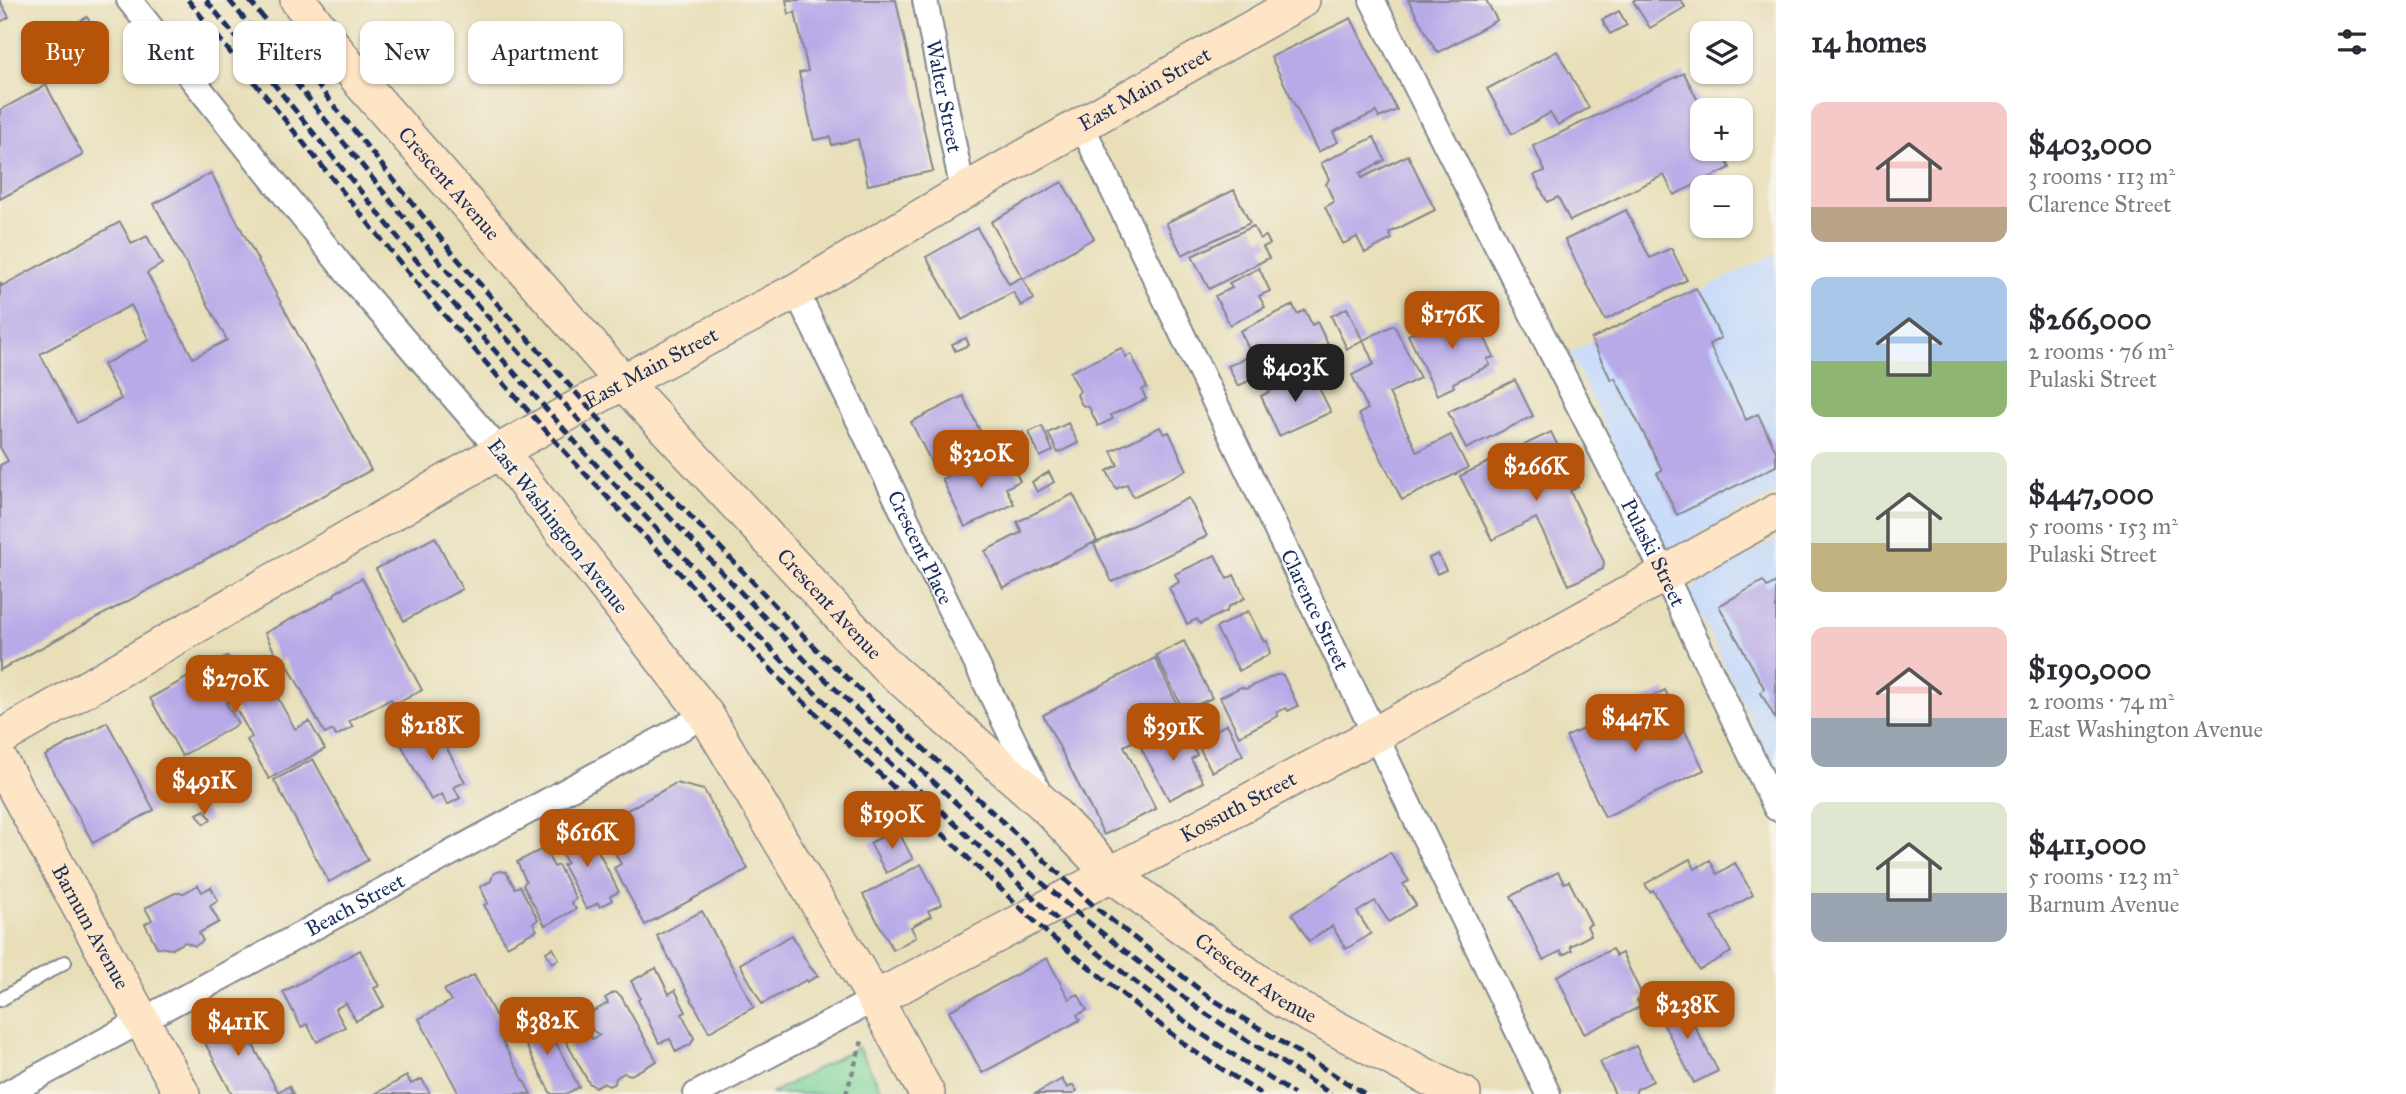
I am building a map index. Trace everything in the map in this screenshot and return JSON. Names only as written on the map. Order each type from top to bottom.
[{"type":"main road","name":"Crescent Avenue","points":[[298,0],[362,84],[624,382],[887,666],[1045,805],[1111,874],[1282,1000],[1463,1094]]},
{"type":"main road","name":"East Main Street","points":[[0,738],[500,451],[796,291],[963,192],[1302,0]]},
{"type":"main road","name":"East Washington Avenue","points":[[500,451],[706,715],[862,1006],[927,1094]]},
{"type":"main road","name":"Kossuth Street","points":[[862,1006],[1376,734],[1776,512]]},
{"type":"main road","name":"Barnum Avenue","points":[[0,761],[182,1094]]},
{"type":"street","name":"East Washington Avenue","points":[[129,0],[356,284],[500,451]]},
{"type":"street","name":"Walter Street","points":[[925,0],[963,192]]},
{"type":"street","name":"Pulaski Street","points":[[1373,0],[1664,573],[1776,808]]},
{"type":"street","name":"Clarence Street","points":[[1082,126],[1548,1094]]},
{"type":"street","name":"Crescent Place","points":[[796,291],[1045,805]]},
{"type":"street","name":"Beach Street","points":[[4,1089],[142,1021],[706,715]]},
{"type":"street","name":"Kossuth Street","points":[[696,1094],[862,1006]]},
{"type":"lane","points":[[0,1000],[65,962]]},
{"type":"path","points":[[846,1094],[863,1039],[862,1006]]},
{"type":"shaded area","points":[[1776,254],[1776,493],[1677,546],[1668,547],[1658,537],[1570,353]]},
{"type":"shaded area","points":[[1776,540],[1776,773],[1690,593],[1698,582]]},
{"type":"green space","points":[[858,1047],[884,1094],[770,1094]]},
{"type":"building","points":[[786,0],[896,0],[933,171],[868,185],[858,139],[832,145],[830,137],[814,140],[799,73],[808,71],[795,12],[789,14]]},
{"type":"building","points":[[1408,0],[1486,0],[1497,20],[1439,52]]},
{"type":"building","points":[[1634,0],[1681,0],[1685,7],[1650,28]]},
{"type":"building","points":[[0,1],[9,17],[0,22]]},
{"type":"building","points":[[1619,11],[1627,25],[1610,34],[1602,20]]},
{"type":"building","points":[[1351,18],[1397,110],[1379,118],[1376,112],[1333,132],[1338,142],[1318,152],[1271,57]]},
{"type":"building","points":[[1557,51],[1589,108],[1558,125],[1550,113],[1512,134],[1487,89]]},
{"type":"building","points":[[1684,73],[1696,98],[1690,98],[1690,161],[1727,161],[1730,168],[1715,175],[1690,175],[1690,187],[1674,195],[1664,175],[1570,221],[1558,197],[1547,202],[1534,175],[1545,171],[1533,146]]},
{"type":"building","points":[[46,85],[83,155],[0,199],[0,110]]},
{"type":"building","points":[[1374,137],[1385,160],[1360,173],[1362,178],[1408,155],[1435,210],[1389,233],[1392,239],[1365,253],[1357,237],[1343,244],[1325,207],[1334,202],[1326,184],[1329,179],[1321,163]]},
{"type":"building","points":[[211,173],[371,470],[0,670],[0,465],[8,461],[0,447],[0,282],[2,286],[120,222],[132,244],[147,236],[162,264],[147,273],[193,358],[227,340],[154,204]],"holes":[[[131,305],[149,340],[103,365],[121,399],[77,423],[40,354]]]},
{"type":"building","points":[[1062,182],[1094,238],[1023,279],[991,222]]},
{"type":"building","points":[[1234,190],[1250,223],[1182,255],[1166,223]]},
{"type":"building","points":[[1626,210],[1650,258],[1671,248],[1687,280],[1605,320],[1565,240]]},
{"type":"building","points":[[1253,226],[1260,239],[1266,236],[1270,244],[1263,247],[1269,258],[1209,289],[1192,256]]},
{"type":"building","points":[[977,228],[1009,284],[1022,277],[1034,299],[1021,306],[1013,292],[962,320],[926,257]]},
{"type":"building","points":[[1259,268],[1270,291],[1259,296],[1265,307],[1230,325],[1215,296],[1232,288],[1229,283]]},
{"type":"building","points":[[1696,288],[1721,338],[1709,344],[1746,420],[1758,414],[1776,451],[1776,466],[1677,515],[1657,473],[1662,470],[1615,378],[1611,380],[1591,339]]},
{"type":"building","points":[[1293,305],[1297,314],[1305,310],[1312,325],[1317,322],[1328,344],[1238,386],[1228,366],[1252,355],[1240,331]]},
{"type":"building","points":[[1347,308],[1363,341],[1347,349],[1331,316]]},
{"type":"building","points":[[1463,312],[1466,317],[1473,314],[1494,357],[1487,359],[1490,365],[1453,383],[1454,387],[1437,395],[1408,335],[1423,328],[1428,329]]},
{"type":"building","points":[[1394,325],[1420,378],[1389,393],[1417,452],[1451,435],[1468,468],[1402,500],[1359,414],[1368,409],[1352,375],[1374,364],[1363,340]]},
{"type":"building","points":[[966,338],[969,345],[955,351],[952,344]]},
{"type":"building","points":[[1121,348],[1126,357],[1131,354],[1147,387],[1142,390],[1146,399],[1111,415],[1113,419],[1098,426],[1089,407],[1082,405],[1077,395],[1080,391],[1070,372]]},
{"type":"building","points":[[1306,372],[1314,388],[1318,386],[1331,412],[1279,436],[1261,396]]},
{"type":"building","points":[[1515,380],[1533,416],[1466,449],[1448,412]]},
{"type":"building","points":[[963,396],[985,441],[933,466],[911,422]]},
{"type":"building","points":[[1068,423],[1078,443],[1058,453],[1048,433]]},
{"type":"building","points":[[1042,426],[1053,451],[1040,457],[1029,432]]},
{"type":"building","points":[[1160,427],[1164,434],[1169,432],[1187,470],[1133,497],[1127,484],[1116,489],[1107,471],[1118,465],[1111,451]]},
{"type":"building","points":[[1023,432],[1027,442],[1015,448],[1010,438]]},
{"type":"building","points":[[1551,432],[1578,487],[1570,491],[1604,562],[1603,569],[1569,585],[1536,518],[1492,540],[1460,476]]},
{"type":"building","points":[[990,456],[995,467],[1010,460],[1020,481],[1006,488],[1014,504],[965,527],[942,479]]},
{"type":"building","points":[[1049,472],[1054,482],[1037,492],[1032,482]]},
{"type":"building","points":[[1073,494],[1097,541],[1003,588],[985,551],[1022,532],[1017,522]]},
{"type":"building","points":[[1189,498],[1207,536],[1112,582],[1094,544]]},
{"type":"building","points":[[435,537],[462,589],[404,621],[376,569]]},
{"type":"building","points":[[1438,554],[1446,570],[1437,574],[1429,558]]},
{"type":"building","points":[[1215,555],[1227,579],[1234,575],[1245,598],[1228,607],[1227,611],[1200,624],[1197,619],[1187,624],[1169,588],[1179,582],[1175,574]]},
{"type":"building","points":[[362,578],[422,690],[394,705],[391,699],[349,721],[353,727],[336,736],[333,730],[325,734],[284,658],[279,661],[265,633]]},
{"type":"building","points":[[1763,581],[1767,587],[1776,582],[1776,720],[1761,693],[1764,688],[1719,606]]},
{"type":"building","points":[[1248,611],[1264,642],[1267,641],[1270,654],[1239,671],[1216,628]]},
{"type":"building","points":[[1184,641],[1212,698],[1184,711],[1156,655]]},
{"type":"building","points":[[227,656],[233,669],[255,657],[295,729],[309,721],[325,749],[269,779],[247,740],[252,737],[231,700],[226,703],[238,724],[182,756],[150,698]]},
{"type":"building","points":[[1155,658],[1183,716],[1124,746],[1156,809],[1104,835],[1043,715]]},
{"type":"building","points":[[1276,675],[1283,675],[1298,706],[1277,712],[1278,716],[1239,736],[1220,697]]},
{"type":"building","points":[[1665,690],[1704,770],[1605,817],[1566,737]]},
{"type":"building","points":[[431,719],[465,782],[454,787],[460,798],[447,805],[442,794],[431,800],[397,737]]},
{"type":"building","points":[[107,722],[154,810],[93,843],[45,756]]},
{"type":"building","points":[[1227,724],[1243,755],[1212,772],[1196,741]]},
{"type":"building","points":[[1181,726],[1197,755],[1191,759],[1203,782],[1169,800],[1141,748]]},
{"type":"building","points":[[313,759],[368,860],[329,882],[274,780]]},
{"type":"building","points":[[676,783],[704,790],[748,869],[645,925],[614,868],[621,864],[600,825]]},
{"type":"building","points":[[205,810],[211,819],[204,824],[197,814]]},
{"type":"building","points":[[586,827],[619,892],[610,896],[612,900],[600,907],[598,903],[586,909],[563,865],[567,863],[556,842]]},
{"type":"building","points":[[897,829],[913,859],[886,873],[870,843]]},
{"type":"building","points":[[544,848],[554,867],[558,865],[576,899],[571,902],[576,909],[545,926],[523,885],[526,881],[517,862]]},
{"type":"building","points":[[1390,852],[1409,881],[1403,884],[1416,905],[1389,922],[1375,901],[1357,912],[1371,934],[1346,949],[1332,926],[1309,941],[1292,914]]},
{"type":"building","points":[[1690,859],[1695,869],[1710,860],[1717,874],[1735,863],[1753,895],[1712,918],[1731,952],[1699,970],[1653,890],[1650,892],[1645,884]]},
{"type":"building","points":[[921,864],[942,904],[928,911],[931,916],[911,927],[916,937],[893,950],[863,895]]},
{"type":"building","points":[[506,872],[515,888],[520,886],[538,920],[533,923],[537,930],[507,946],[484,905],[488,903],[480,887],[491,881],[493,874]]},
{"type":"building","points":[[1558,872],[1564,883],[1569,881],[1591,924],[1587,926],[1591,935],[1570,946],[1572,950],[1563,955],[1561,951],[1543,960],[1511,896]]},
{"type":"building","points":[[198,885],[202,892],[211,887],[218,901],[210,906],[219,922],[199,933],[203,941],[195,946],[185,942],[172,949],[157,947],[145,924],[152,920],[145,908]]},
{"type":"building","points":[[702,911],[754,1007],[709,1032],[657,936]]},
{"type":"building","points":[[792,935],[809,966],[818,976],[762,1004],[740,964]]},
{"type":"building","points":[[553,948],[559,959],[552,963],[546,952]]},
{"type":"building","points":[[1612,949],[1616,956],[1622,953],[1643,997],[1637,1000],[1640,1007],[1584,1034],[1557,976]]},
{"type":"building","points":[[360,950],[379,986],[374,988],[384,1006],[356,1021],[346,1003],[335,1009],[345,1027],[317,1042],[307,1024],[301,1027],[283,992]]},
{"type":"building","points":[[1047,958],[1069,999],[1078,994],[1087,1010],[1077,1015],[1080,1020],[982,1073],[949,1011]]},
{"type":"building","points":[[656,968],[669,994],[675,990],[686,1012],[682,1014],[694,1038],[691,1044],[676,1052],[670,1039],[659,1043],[631,981]]},
{"type":"building","points":[[474,975],[504,1032],[499,1035],[531,1094],[459,1094],[419,1019],[451,1001],[444,990]]},
{"type":"building","points":[[615,992],[621,996],[657,1061],[631,1075],[624,1073],[609,1086],[603,1083],[595,1087],[589,1083],[560,1031],[564,1028],[560,1020],[577,1011],[592,1039],[600,1035],[593,1031],[585,1016],[608,1003],[605,998]]},
{"type":"building","points":[[1680,998],[1718,1071],[1694,1083],[1657,1011]]},
{"type":"building","points":[[235,1011],[278,1092],[289,1086],[293,1094],[232,1094],[198,1030]]},
{"type":"building","points":[[534,1014],[546,1038],[552,1035],[579,1087],[566,1094],[551,1094],[515,1024]]},
{"type":"building","points":[[1636,1046],[1653,1081],[1637,1089],[1635,1094],[1615,1094],[1600,1062]]},
{"type":"building","points":[[407,1076],[411,1084],[422,1079],[430,1094],[375,1094]]},
{"type":"building","points":[[1062,1079],[1067,1088],[1073,1085],[1077,1091],[1072,1094],[1035,1094]]},
{"type":"railway","points":[[188,0],[419,286],[514,395],[786,685],[1047,933],[1189,1048],[1261,1094]]},
{"type":"railway","points":[[206,0],[430,277],[585,453],[796,675],[1065,927],[1200,1033],[1294,1094]]},
{"type":"railway","points":[[229,0],[443,266],[602,446],[808,663],[1025,868],[1083,918],[1200,1010],[1331,1094]]},
{"type":"railway","points":[[249,0],[455,256],[609,430],[819,652],[1095,907],[1209,997],[1365,1094]]}]
